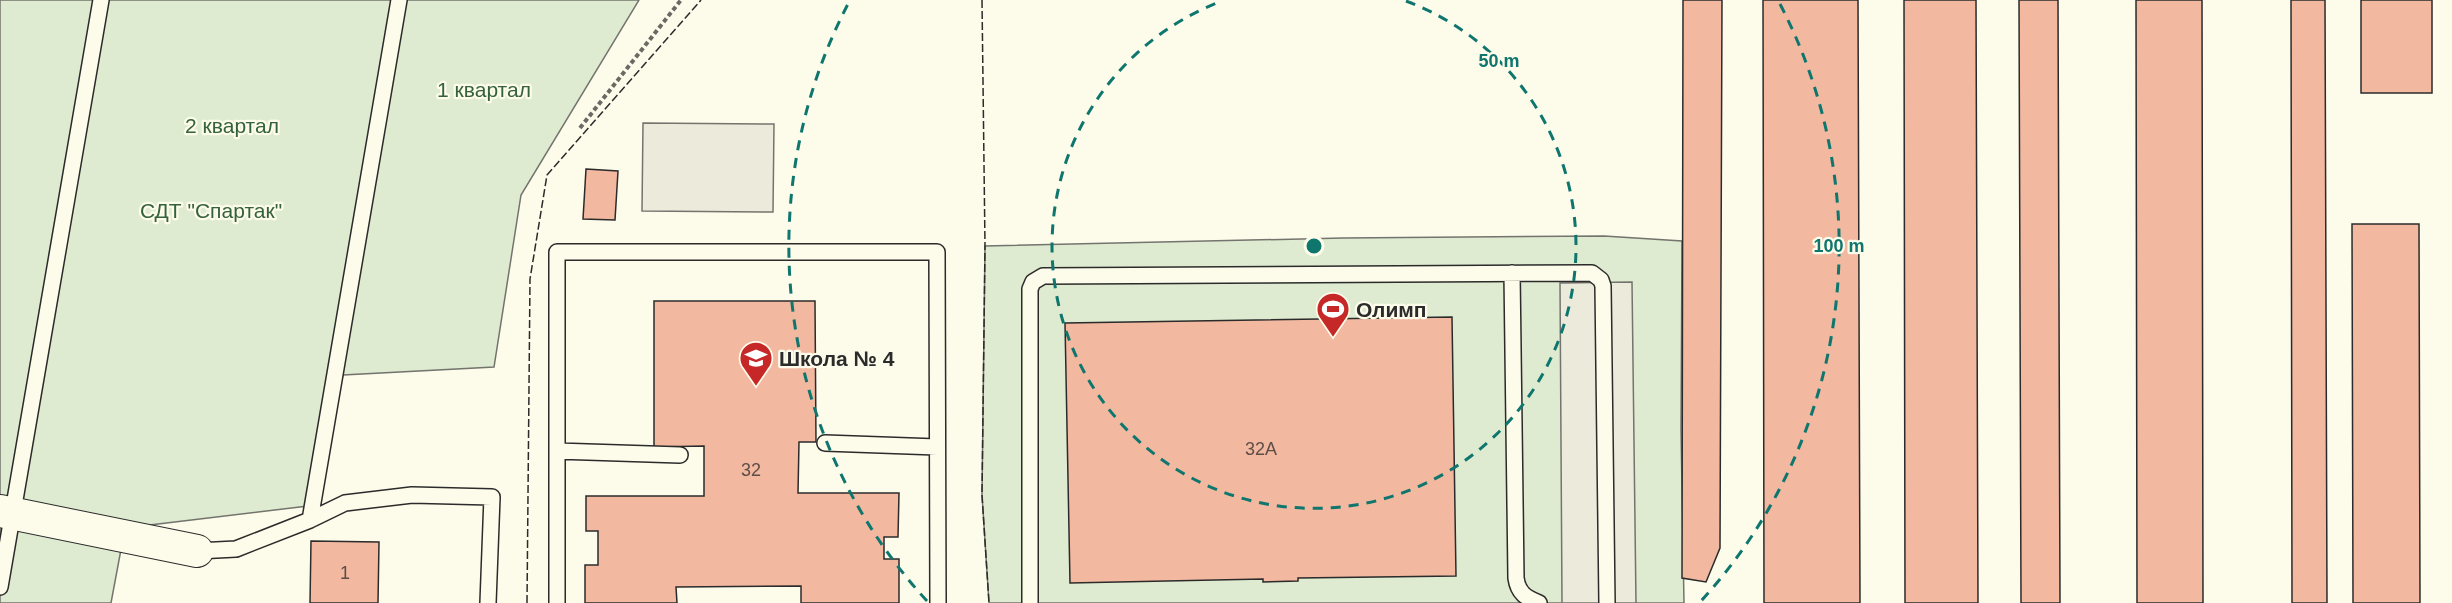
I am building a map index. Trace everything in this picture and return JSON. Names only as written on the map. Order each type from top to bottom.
[{"type":"street","points":[[7,512],[197,551]]},
{"type":"lane","points":[[0,587],[7,512],[101,0]]},
{"type":"lane","points":[[310,520],[399,0]]},
{"type":"lane","points":[[557,603],[557,252],[937,252],[938,603]]},
{"type":"lane","points":[[1512,273],[1516,578],[1519,590],[1539,603]]},
{"type":"lane","points":[[1030,603],[1030,289],[1038,278],[1055,276],[1512,273],[1592,273],[1601,280],[1603,286],[1607,603]]},
{"type":"lane","points":[[825,444],[937,447]]},
{"type":"lane","points":[[557,452],[680,456]]},
{"type":"lane","points":[[197,551],[236,549],[310,520],[345,503],[412,495],[492,497],[488,603]]},
{"type":"path","points":[[580,128],[681,0]]},
{"type":"green space","name":"СДТ \"Спартак\"","points":[[0,0],[639,0],[521,195],[494,367],[343,375],[308,506],[125,528],[111,603],[0,603]]},
{"type":"green space","name":"Олимп","points":[[1604,236],[1682,241],[1681,430],[1684,603],[989,603],[982,495],[985,246],[1343,238]]},
{"type":"shaded area","points":[[643,123],[774,124],[773,212],[642,211]]},
{"type":"shaded area","points":[[1632,282],[1636,603],[1562,603],[1560,283]]},
{"type":"building","points":[[1683,0],[1722,0],[1720,548],[1706,582],[1682,578]]},
{"type":"building","points":[[1763,0],[1858,0],[1860,603],[1764,603]]},
{"type":"building","points":[[1904,0],[1976,0],[1978,603],[1905,603]]},
{"type":"building","points":[[2019,0],[2058,0],[2060,603],[2021,603]]},
{"type":"building","points":[[2136,0],[2202,0],[2203,603],[2137,603]]},
{"type":"building","points":[[2291,0],[2325,0],[2327,603],[2292,603]]},
{"type":"building","points":[[2361,0],[2432,0],[2432,93],[2361,93]]},
{"type":"building","points":[[586,169],[618,171],[615,220],[583,219]]},
{"type":"building","points":[[2352,224],[2419,224],[2420,603],[2353,603]]},
{"type":"building","points":[[654,301],[815,301],[816,442],[799,442],[798,493],[899,493],[898,537],[884,537],[884,559],[899,559],[899,603],[801,603],[801,586],[676,587],[677,603],[585,603],[585,565],[598,565],[598,531],[586,531],[586,496],[704,496],[704,446],[654,447]]},
{"type":"building","name":"Олимп","points":[[1452,317],[1456,576],[1298,578],[1298,581],[1263,582],[1263,579],[1070,583],[1065,323]]},
{"type":"building","points":[[311,541],[379,542],[378,603],[310,603]]},
{"type":"fence","points":[[527,603],[530,279],[547,175],[701,0]]},
{"type":"fence","points":[[982,0],[985,246],[982,495],[989,603]]},
{"type":"place","name":"Олимп","points":[[1333,338]]},
{"type":"place","name":"Школа № 4","points":[[756,387]]},
{"type":"park label","name":"1 квартал","points":[[484,89]]},
{"type":"park label","name":"2 квартал","points":[[232,125]]}]
